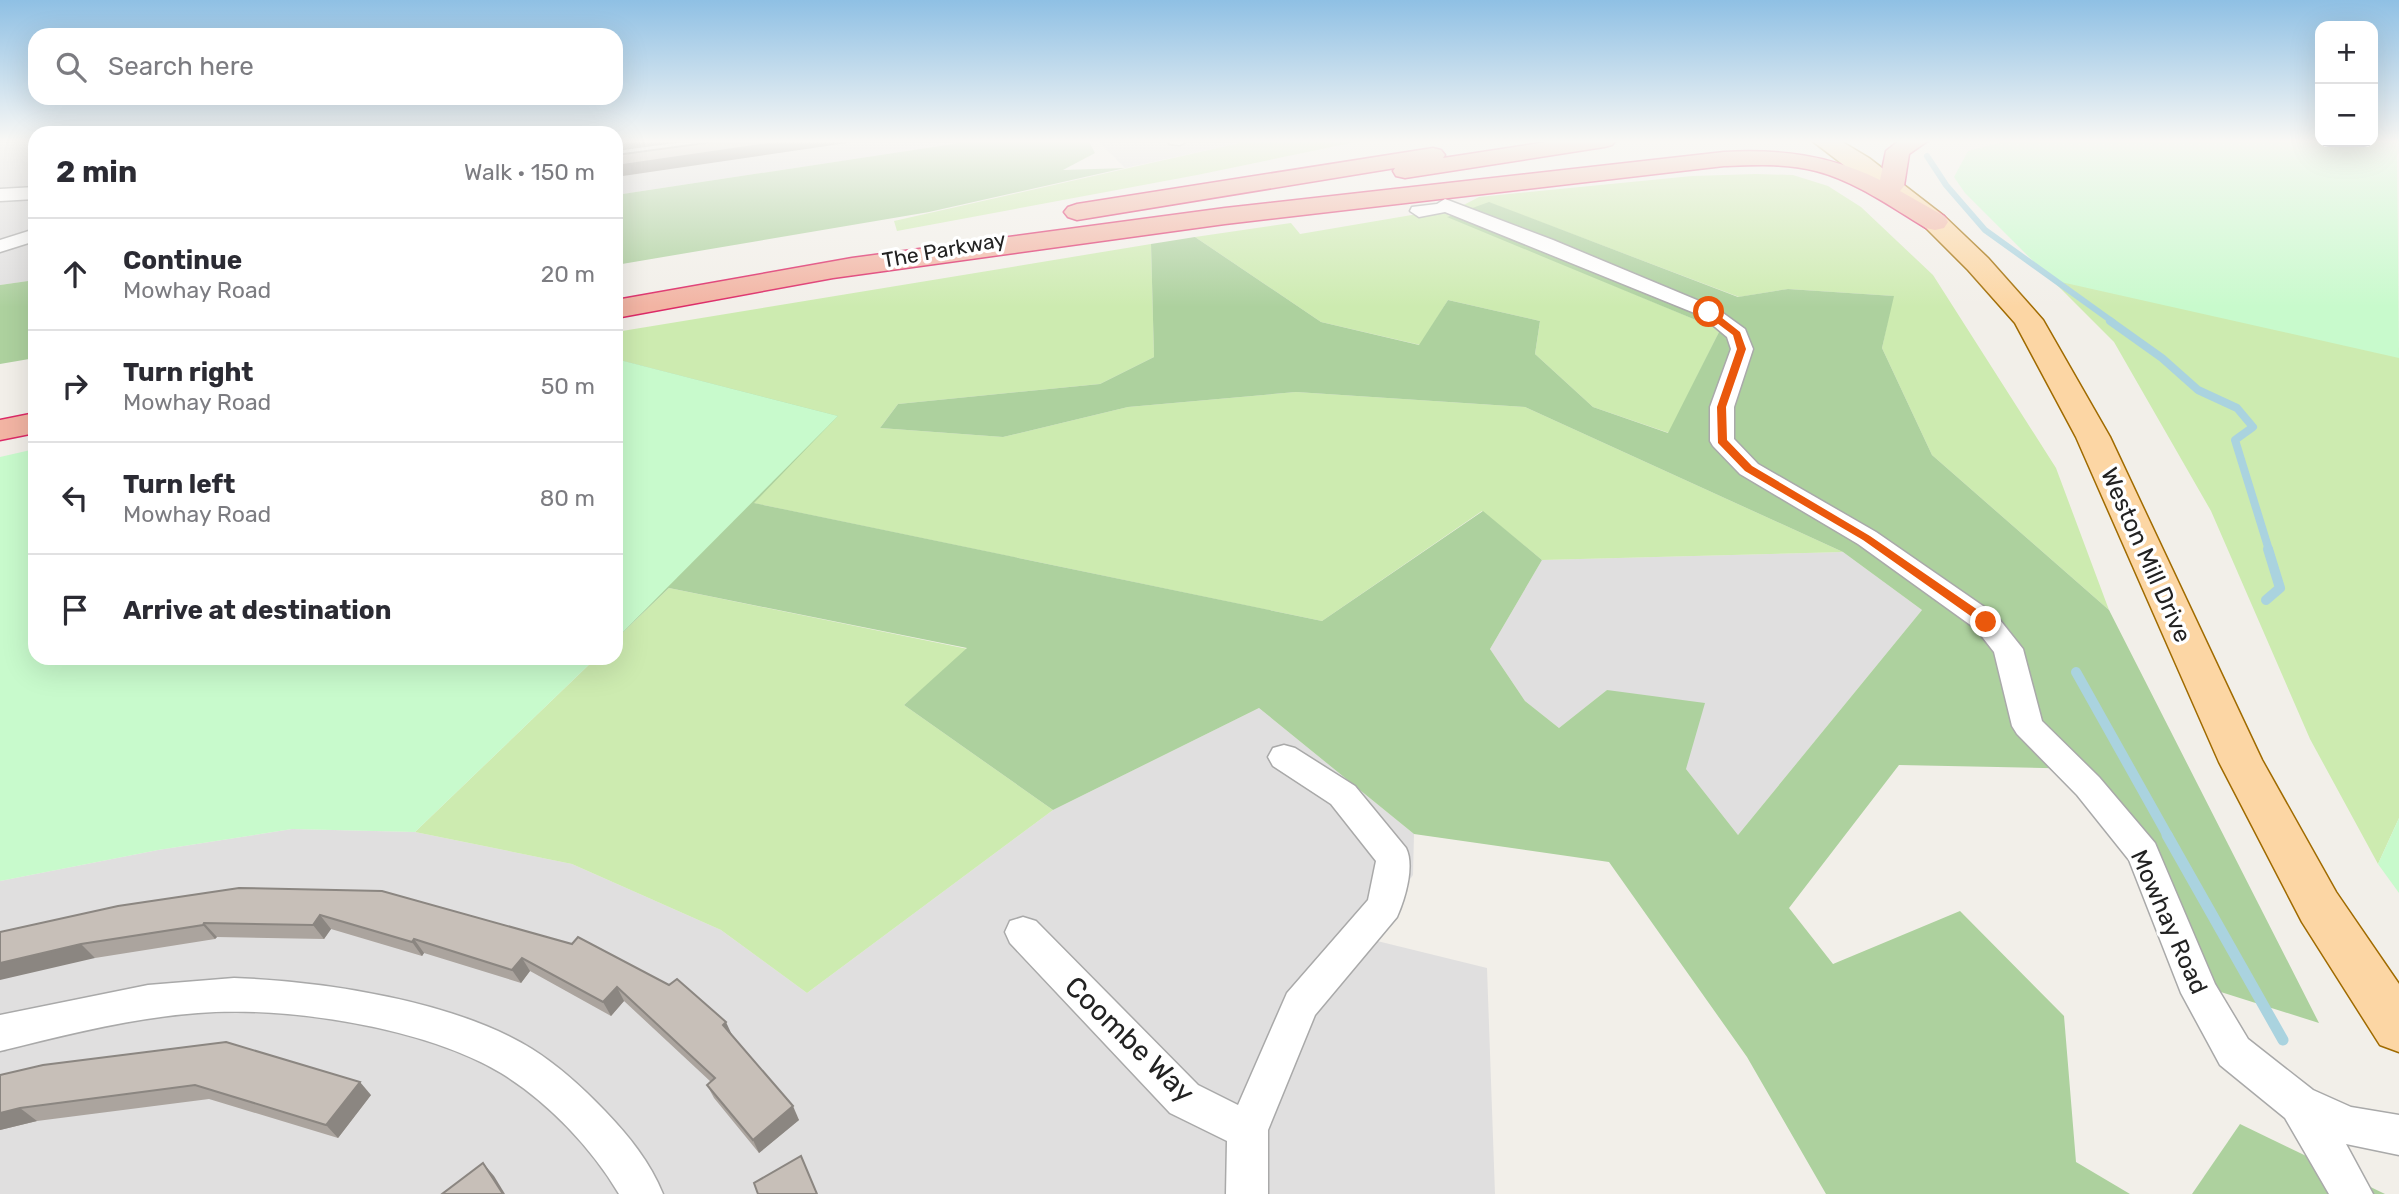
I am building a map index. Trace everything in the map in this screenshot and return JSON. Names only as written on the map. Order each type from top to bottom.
[{"type":"highway","points":[[1149,199],[1163,196]]},
{"type":"highway","name":"The Parkway","points":[[623,294],[1170,196]]},
{"type":"highway","name":"The Parkway","points":[[623,308],[1253,196]]},
{"type":"highway","points":[[829,270],[1225,216],[1403,196]]},
{"type":"highway","points":[[1887,196],[1936,222]]},
{"type":"highway","points":[[0,412],[28,406]]},
{"type":"highway","points":[[0,430],[28,424]]},
{"type":"main road","name":"Weston Mill Drive","points":[[1903,196],[1936,222],[2028,320],[2093,437],[2241,762],[2319,907],[2399,1028]]},
{"type":"street","name":"Mowhay Road","points":[[1434,208],[1546,244],[1709,312],[1737,334],[1742,349],[1722,407],[1722,441],[1749,468],[1867,538],[1986,622],[2008,649],[2028,726],[2088,786],[2143,853],[2200,993],[2234,1052],[2299,1104],[2349,1126],[2399,1135]]},
{"type":"street","points":[[0,246],[28,237]]},
{"type":"street","points":[[1247,1194],[1248,1130],[1300,1005],[1384,906],[1394,858],[1343,795],[1284,757]]},
{"type":"street","name":"Coombe Way","points":[[1023,932],[1184,1099],[1248,1130]]},
{"type":"street","points":[[0,1033],[123,1005],[201,996],[295,997],[402,1018],[499,1051],[557,1089],[632,1172],[642,1194]]},
{"type":"street","name":"Mowhay Road","points":[[2299,1104],[2351,1194]]},
{"type":"shaded area","points":[[0,196],[28,196],[28,281],[0,285]]},
{"type":"shaded area","points":[[1843,552],[1922,610],[1738,835],[1686,769],[1607,690],[1559,728],[1525,701],[1490,649],[1542,560]]},
{"type":"shaded area","points":[[1259,708],[1414,834],[1413,875],[1369,939],[1487,968],[1495,1194],[0,1194],[0,881],[158,850],[292,829],[415,832],[572,864],[721,930],[807,993],[1053,810]]},
{"type":"green space","points":[[623,196],[1002,196],[929,212],[623,264]]},
{"type":"green space","points":[[1006,196],[1086,196],[897,231],[894,221]]},
{"type":"green space","points":[[1843,196],[1861,207],[1933,275],[2056,468],[2109,610],[1932,455],[1882,348],[1893,296],[1788,289],[1739,297],[1490,203],[1448,216],[1720,330],[1669,433],[1593,407],[1535,354],[1540,321],[1448,300],[1420,345],[1321,322],[1195,237],[1291,223],[1300,234],[1441,210],[1450,212],[1479,197]]},
{"type":"green space","points":[[1968,196],[2398,196],[2399,358],[2052,280]]},
{"type":"green space","points":[[1489,202],[1738,297],[1788,289],[1894,296],[1882,348],[1932,455],[2109,610],[2319,1023],[2205,987],[2088,769],[1899,765],[1789,908],[1833,964],[1960,911],[2064,1016],[2076,1162],[2130,1194],[1826,1194],[1747,1057],[1609,862],[1414,834],[1259,708],[1053,810],[904,705],[967,648],[669,588],[623,632],[623,361],[838,416],[754,503],[1322,621],[1483,511],[1542,560],[1490,649],[1525,701],[1559,728],[1607,690],[1705,703],[1686,769],[1738,835],[1922,610],[1843,552],[1525,407],[1296,392],[1128,407],[1003,437],[880,428],[898,404],[1100,384],[1154,357],[1151,244],[1195,237],[1321,322],[1419,345],[1448,300],[1540,321],[1535,354],[1593,407],[1668,433],[1720,330],[1447,217]]},
{"type":"green space","points":[[1151,244],[1154,357],[1100,384],[898,404],[880,428],[1003,437],[1128,407],[1296,392],[1525,407],[1843,552],[1542,560],[1482,511],[1322,621],[753,503],[837,416],[623,361],[623,331]]},
{"type":"green space","points":[[2212,266],[2399,348],[2399,818],[2378,864],[2310,739],[2211,511],[2114,342],[2052,280]]},
{"type":"green space","points":[[28,281],[28,359],[0,364],[0,285]]},
{"type":"green space","points":[[623,361],[838,416],[623,632]]},
{"type":"green space","points":[[28,451],[28,665],[589,665],[415,832],[292,829],[158,850],[0,881],[0,457]]},
{"type":"green space","points":[[669,588],[968,649],[904,705],[1053,810],[807,993],[721,930],[572,864],[415,832],[589,665],[623,665],[623,632]]},
{"type":"green space","points":[[2399,818],[2399,893],[2378,864]]},
{"type":"green space","points":[[2240,1124],[2385,1194],[2192,1194]]},
{"type":"building","points":[[239,888],[382,891],[572,944],[578,937],[669,985],[677,979],[726,1022],[723,1025],[793,1106],[753,1140],[707,1085],[715,1078],[617,987],[603,1002],[522,958],[512,970],[414,939],[412,942],[320,915],[313,925],[204,923],[81,944],[0,963],[0,932],[118,906]]},
{"type":"building","points":[[226,1042],[360,1082],[326,1125],[195,1085],[20,1108],[0,1113],[0,1075],[43,1065]]},
{"type":"building","points":[[801,1156],[817,1194],[758,1194],[754,1183]]},
{"type":"building","points":[[483,1163],[503,1194],[442,1194]]},
{"type":"waterway","points":[[1955,196],[1985,230],[2113,322]]},
{"type":"waterway","points":[[2110,321],[2162,358],[2198,390],[2237,408],[2253,427],[2235,440],[2269,550]]},
{"type":"waterway","points":[[2266,600],[2280,588],[2268,549]]},
{"type":"waterway","points":[[2076,672],[2168,836]]},
{"type":"waterway","points":[[2167,835],[2283,1040]]},
{"type":"route","points":[[1709,312],[1737,334],[1742,349],[1722,407],[1722,441],[1749,468],[1867,538],[1972,609],[1986,622]]}]
